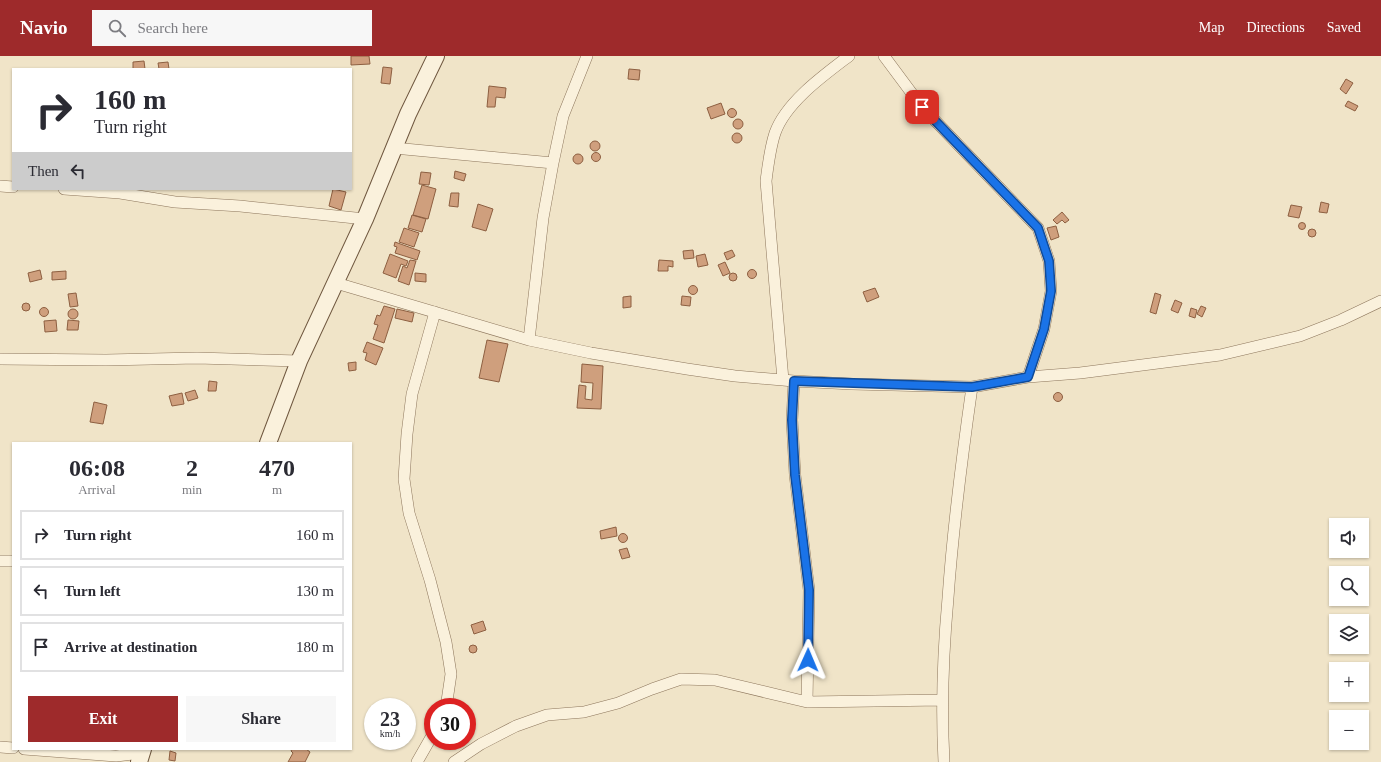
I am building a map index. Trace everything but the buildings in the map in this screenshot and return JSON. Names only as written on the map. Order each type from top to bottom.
[{"type":"main road","points":[[268,442],[299,361],[366,219],[408,114],[436,56]]},
{"type":"street","points":[[529,340],[543,218],[553,163],[563,116],[587,56]]},
{"type":"street","points":[[782,380],[766,181],[769,154],[775,131],[790,106],[827,73],[849,56]]},
{"type":"street","points":[[884,56],[922,107],[1038,228],[1049,261],[1051,291],[1044,329],[1028,377]]},
{"type":"street","points":[[394,148],[553,163]]},
{"type":"street","points":[[0,186],[12,187]]},
{"type":"street","points":[[78,190],[120,193],[175,202],[240,206],[366,219]]},
{"type":"street","points":[[336,283],[529,340],[591,353],[687,369],[794,381],[972,387],[1028,377],[1080,373],[1220,355],[1300,336],[1341,320],[1381,301]]},
{"type":"street","points":[[435,312],[412,394],[407,434],[404,479],[409,513],[430,580],[446,642],[451,674],[448,698]]},
{"type":"street","points":[[0,359],[106,360],[197,358],[299,361]]},
{"type":"street","points":[[794,381],[792,420],[795,475],[809,590],[808,702]]},
{"type":"street","points":[[944,762],[942,700],[944,646],[961,462],[972,387]]},
{"type":"street","points":[[0,562],[12,561]]},
{"type":"street","points":[[454,762],[481,744],[516,726],[547,716],[584,712],[618,703],[681,679],[715,680],[808,702],[942,700]]},
{"type":"street","points":[[0,747],[12,748]]},
{"type":"street","points":[[37,750],[142,757]]},
{"type":"street","points":[[417,762],[424,750]]},
{"type":"route","points":[[808,660],[809,590],[795,475],[792,420],[794,381],[972,387],[1028,377],[1044,329],[1051,291],[1049,261],[1038,228],[922,107]]}]
